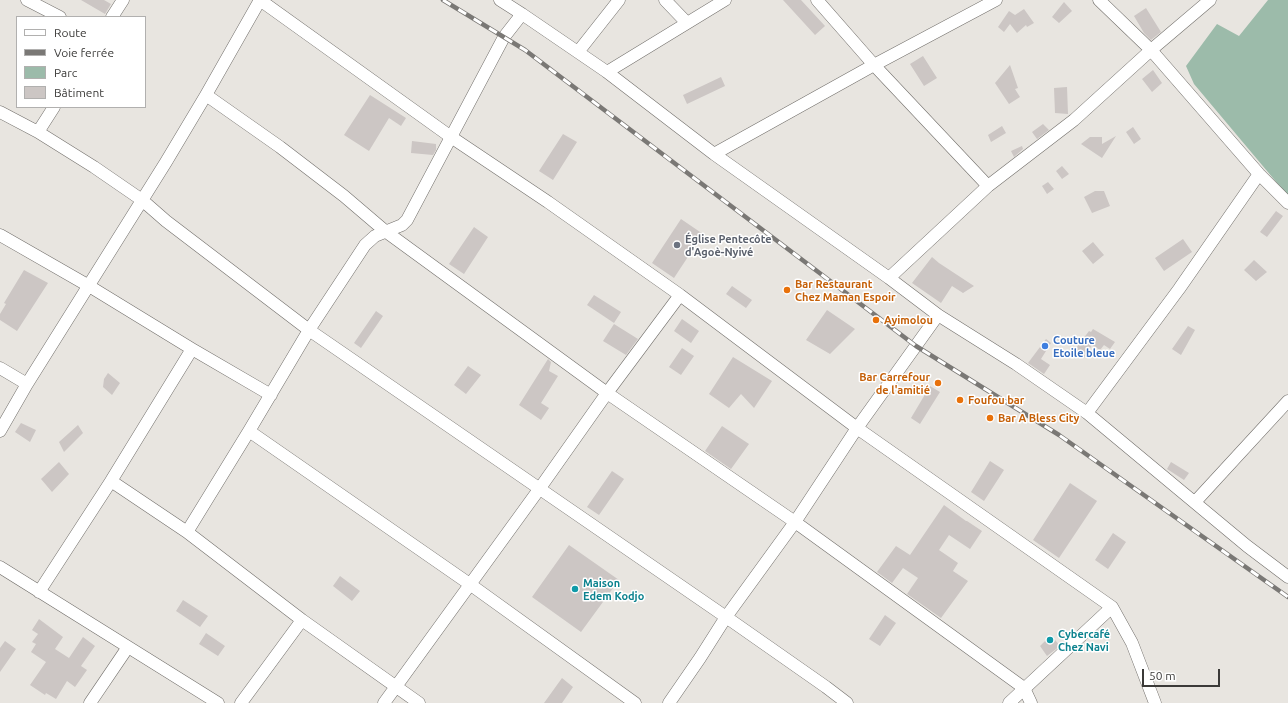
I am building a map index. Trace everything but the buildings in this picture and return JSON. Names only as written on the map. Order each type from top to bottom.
[{"type":"street","points":[[27,0],[58,16]]},
{"type":"street","points":[[113,16],[122,0]]},
{"type":"street","points":[[0,431],[27,384],[206,95],[260,0],[451,137],[548,202],[680,295],[857,428],[1112,608],[1132,643],[1155,703]]},
{"type":"street","points":[[500,0],[607,72],[714,154],[889,278],[938,315],[1016,364],[1087,414],[1196,502],[1247,546],[1288,577]]},
{"type":"street","points":[[578,52],[619,0]]},
{"type":"street","points":[[665,0],[686,23]]},
{"type":"street","points":[[607,72],[725,0]]},
{"type":"street","points":[[817,0],[874,65],[988,186]]},
{"type":"street","points":[[714,154],[874,65],[996,0]]},
{"type":"street","points":[[1099,0],[1151,50],[1259,174],[1288,203]]},
{"type":"street","points":[[889,278],[988,186],[1074,120],[1151,50],[1210,0]]},
{"type":"street","points":[[187,532],[309,330],[365,245],[375,236],[402,225],[407,220],[504,37],[522,14]]},
{"type":"street","points":[[206,95],[280,147],[344,196],[385,231],[607,393],[795,522],[1024,688],[1031,703]]},
{"type":"street","points":[[38,132],[53,108]]},
{"type":"street","points":[[0,112],[38,132],[94,167],[142,200],[166,221],[309,330],[540,488],[847,703]]},
{"type":"street","points":[[1087,414],[1179,289],[1259,174]]},
{"type":"street","points":[[0,235],[89,286],[271,395]]},
{"type":"street","points":[[384,703],[471,585],[607,393],[680,295]]},
{"type":"street","points":[[669,703],[726,617],[795,522],[857,428],[938,315]]},
{"type":"street","points":[[39,592],[111,481],[192,349]]},
{"type":"street","points":[[0,368],[27,384]]},
{"type":"street","points":[[1196,502],[1288,401]]},
{"type":"street","points":[[249,431],[471,585],[635,703]]},
{"type":"street","points":[[111,481],[187,532],[302,620],[419,703]]},
{"type":"street","points":[[0,567],[218,703]]},
{"type":"street","points":[[1009,703],[1112,608]]},
{"type":"street","points":[[241,703],[302,620]]},
{"type":"street","points":[[90,703],[128,647]]},
{"type":"green space","points":[[1268,0],[1288,0],[1288,196],[1194,84],[1186,66],[1217,24],[1239,36]]},
{"type":"railway","points":[[443,0],[525,50],[916,346],[1059,435],[1288,597]]},
{"type":"place","name":"Église Pentecôte d'Agoè-Nyivé","points":[[677,245]]},
{"type":"place","name":"Bar Restaurant Chez Maman Espoir","points":[[787,290]]},
{"type":"place","name":"Ayimolou","points":[[876,320]]},
{"type":"place","name":"Couture Etoile bleue","points":[[1045,346]]},
{"type":"place","name":"Bar Carrefour de l'amitié","points":[[938,383]]},
{"type":"place","name":"Foufou bar","points":[[960,400]]},
{"type":"place","name":"Bar A Bless City","points":[[990,418]]},
{"type":"place","name":"Maison Edem Kodjo","points":[[575,589]]},
{"type":"place","name":"Cybercafé Chez Navi","points":[[1050,640]]}]
